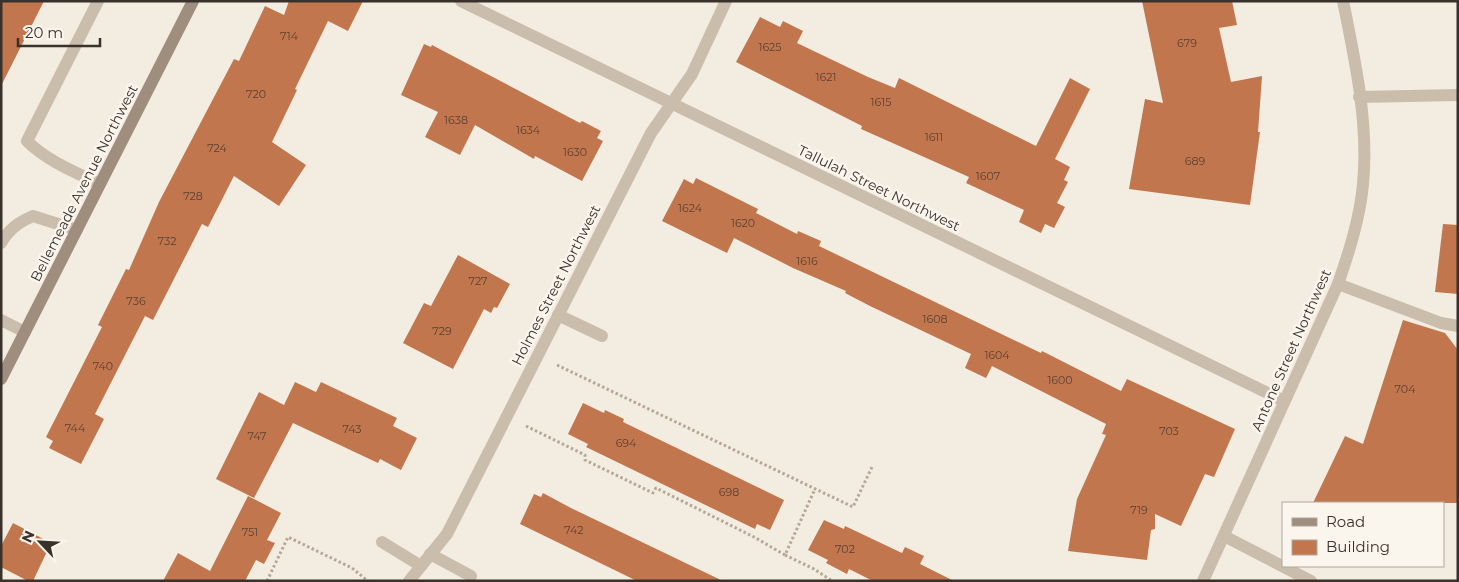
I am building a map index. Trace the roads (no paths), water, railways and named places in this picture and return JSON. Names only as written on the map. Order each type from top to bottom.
[{"type":"street","points":[[98,1],[27,141],[36,150],[56,162],[100,184]]},
{"type":"street","name":"Bellemeade Avenue Northwest","points":[[1,379],[192,1]]},
{"type":"street","name":"Tallulah Street Northwest","points":[[461,1],[1284,401]]},
{"type":"street","name":"Holmes Street Northwest","points":[[409,581],[447,534],[651,133],[692,74],[726,1]]},
{"type":"street","name":"Antone Street Northwest","points":[[1203,581],[1338,284],[1352,241],[1363,184],[1363,127],[1343,1]]},
{"type":"street","points":[[1359,97],[1458,95]]},
{"type":"street","points":[[1,243],[7,233],[21,221],[33,216],[77,230]]},
{"type":"street","points":[[1338,284],[1441,323],[1458,326]]},
{"type":"street","points":[[558,315],[602,336]]},
{"type":"street","points":[[1,320],[25,332]]},
{"type":"street","points":[[1224,536],[1282,566]]},
{"type":"street","points":[[382,542],[421,566]]},
{"type":"street","points":[[430,554],[471,576]]},
{"type":"street","points":[[1284,567],[1311,581]]}]
